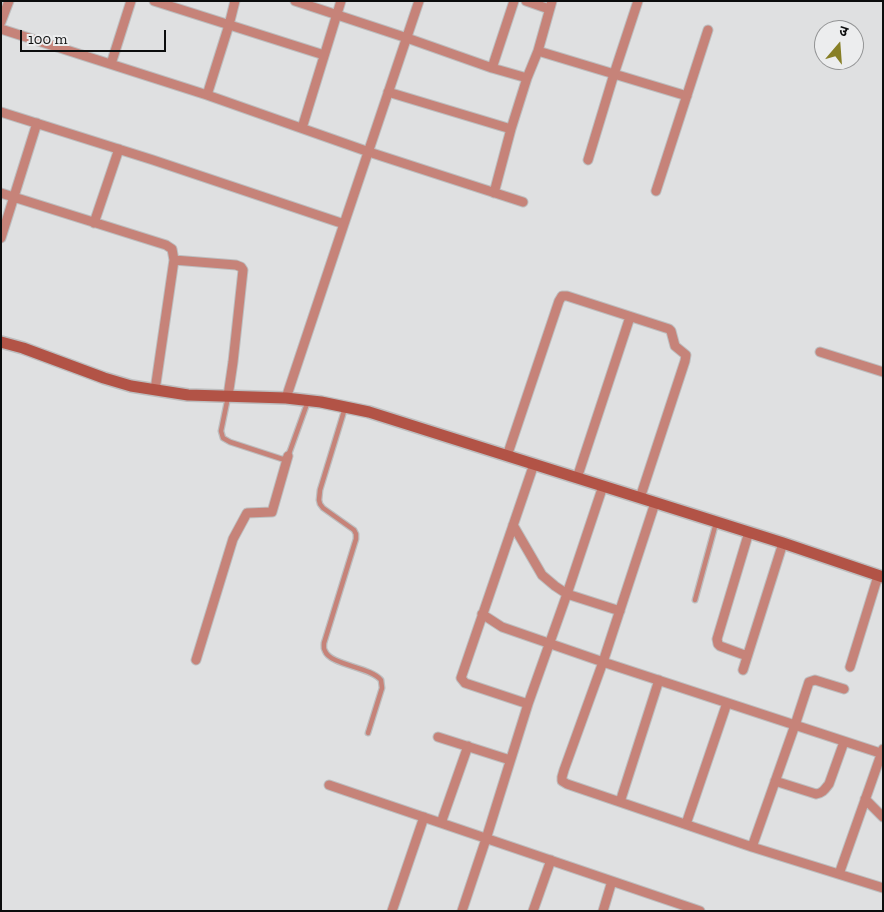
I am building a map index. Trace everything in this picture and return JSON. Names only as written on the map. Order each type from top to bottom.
[{"type":"street","points":[[1,22],[8,1]]},
{"type":"street","points":[[111,64],[131,1]]},
{"type":"street","points":[[154,1],[324,55]]},
{"type":"street","points":[[207,95],[235,1]]},
{"type":"street","points":[[295,1],[492,68],[527,78]]},
{"type":"street","points":[[302,128],[341,1]]},
{"type":"street","points":[[286,398],[419,1]]},
{"type":"street","points":[[492,68],[514,1]]},
{"type":"street","points":[[494,193],[511,129],[527,78],[538,51],[550,5],[526,1]]},
{"type":"street","points":[[588,160],[638,1]]},
{"type":"street","points":[[1,29],[207,95],[369,152],[523,202]]},
{"type":"street","points":[[656,191],[708,30]]},
{"type":"street","points":[[538,51],[687,96]]},
{"type":"street","points":[[388,92],[511,129]]},
{"type":"street","points":[[1,112],[344,224]]},
{"type":"street","points":[[1,238],[37,123]]},
{"type":"street","points":[[94,223],[119,150]]},
{"type":"street","points":[[1,193],[170,247],[174,260],[155,390]]},
{"type":"street","points":[[174,260],[236,265],[243,270],[228,396]]},
{"type":"street","points":[[507,456],[561,298],[567,296],[669,329],[675,346],[686,355],[640,498]]},
{"type":"street","points":[[577,478],[630,317]]},
{"type":"street","points":[[1,342],[131,386],[188,395],[286,398],[369,412],[749,532],[880,576],[850,667]]},
{"type":"street","points":[[820,352],[883,372]]},
{"type":"street","points":[[196,660],[233,540],[247,512],[272,512],[288,456]]},
{"type":"street","points":[[528,704],[465,683],[462,680],[462,674],[534,464]]},
{"type":"street","points":[[462,911],[528,704],[603,486]]},
{"type":"street","points":[[655,503],[562,781],[752,847],[883,888]]},
{"type":"street","points":[[513,525],[542,575],[567,594],[620,611]]},
{"type":"street","points":[[746,656],[720,646],[717,639],[749,532]]},
{"type":"street","points":[[743,670],[783,543]]},
{"type":"street","points":[[482,614],[502,627],[603,662],[844,742],[882,752],[839,874]]},
{"type":"street","points":[[620,802],[659,680]]},
{"type":"street","points":[[752,847],[807,686],[812,680],[844,689]]},
{"type":"street","points":[[686,824],[727,703]]},
{"type":"street","points":[[438,737],[510,760]]},
{"type":"street","points":[[776,781],[816,794],[821,793],[829,784],[844,742]]},
{"type":"street","points":[[441,823],[468,746]]},
{"type":"street","points":[[329,785],[550,860],[681,908],[700,911]]},
{"type":"street","points":[[865,799],[883,817]]},
{"type":"street","points":[[392,911],[424,817]]},
{"type":"street","points":[[533,911],[550,860]]},
{"type":"street","points":[[603,911],[612,882]]},
{"type":"lane","points":[[228,396],[221,431],[223,438],[279,459],[288,456],[308,401]]},
{"type":"lane","points":[[346,407],[320,490],[319,500],[323,508],[354,530],[356,540],[324,648],[328,656],[376,675],[381,680],[382,688],[368,733]]},
{"type":"lane","points":[[695,600],[717,522]]}]
